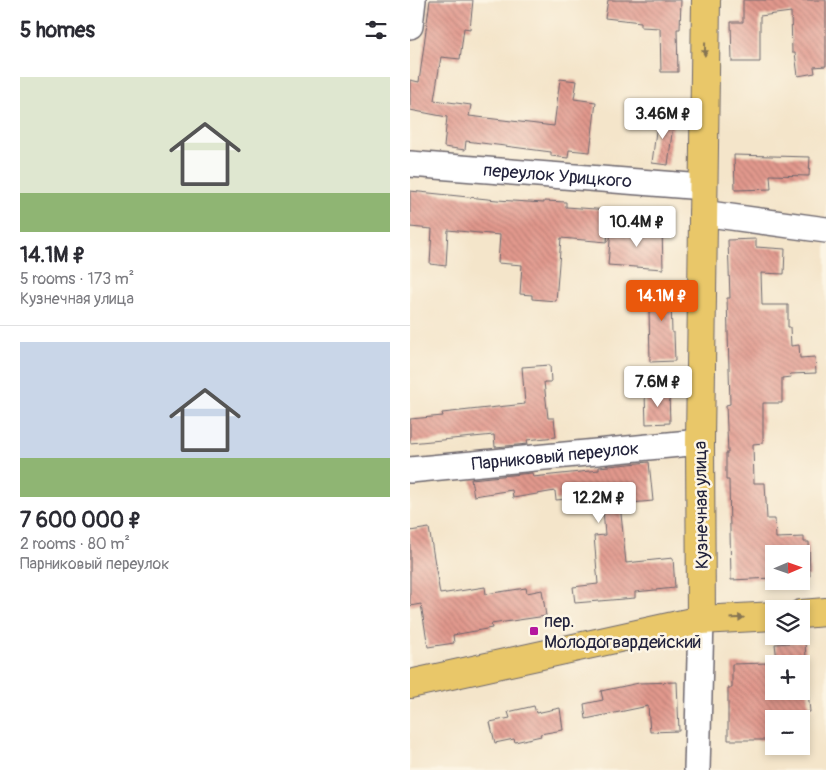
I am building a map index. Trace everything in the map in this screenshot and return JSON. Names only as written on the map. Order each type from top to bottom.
[{"type":"main road","name":"Кузнечная улица","points":[[701,620],[700,442],[706,0]]},
{"type":"main road","points":[[810,613],[826,612]]},
{"type":"main road","points":[[410,684],[701,620],[765,616]]},
{"type":"street","points":[[410,26],[413,0]]},
{"type":"street","name":"переулок Урицкого","points":[[410,164],[703,200],[826,230]]},
{"type":"street","name":"Парниковый переулок","points":[[410,470],[700,442]]},
{"type":"street","name":"Кузнечная улица","points":[[697,770],[701,620]]},
{"type":"building","points":[[430,0],[473,0],[470,29],[464,28],[460,59],[441,57],[434,100],[471,105],[469,116],[554,126],[560,79],[577,81],[574,99],[596,102],[590,152],[569,150],[568,158],[551,156],[551,152],[466,141],[465,150],[444,147],[447,117],[410,110],[410,80],[419,82]]},
{"type":"building","points":[[608,0],[681,0],[680,29],[677,29],[678,72],[661,72],[660,28],[641,27],[641,22],[605,18]]},
{"type":"building","points":[[743,0],[826,0],[826,66],[814,67],[815,73],[798,76],[795,53],[792,53],[791,12],[760,16],[760,62],[732,62],[731,22],[743,22]]},
{"type":"building","points":[[658,115],[674,117],[668,165],[652,163]]},
{"type":"building","points":[[734,155],[810,157],[809,176],[770,175],[771,189],[735,190]]},
{"type":"building","points":[[410,191],[497,200],[544,203],[544,201],[566,202],[566,207],[610,210],[607,242],[561,238],[556,301],[532,299],[532,295],[520,294],[522,265],[498,263],[500,235],[448,230],[446,266],[430,264],[432,229],[410,227]]},
{"type":"building","points":[[662,227],[663,269],[608,265],[611,228]]},
{"type":"building","points":[[756,239],[756,247],[785,249],[784,274],[761,273],[762,305],[788,305],[788,327],[790,327],[791,346],[799,345],[800,358],[815,357],[816,373],[790,374],[791,377],[782,378],[782,403],[763,403],[763,443],[753,444],[754,483],[765,483],[767,519],[775,519],[776,538],[804,537],[804,542],[809,542],[809,545],[765,545],[765,578],[731,580],[729,480],[726,480],[726,453],[728,453],[726,405],[730,404],[727,298],[730,298],[728,240]]},
{"type":"building","points":[[677,282],[678,301],[671,301],[675,361],[650,362],[649,309],[652,309],[651,283]]},
{"type":"building","points":[[550,365],[551,382],[544,382],[548,418],[554,418],[556,437],[527,440],[528,444],[495,447],[494,435],[410,443],[410,419],[443,416],[442,413],[525,404],[522,367]]},
{"type":"building","points":[[669,393],[670,423],[646,424],[645,394]]},
{"type":"building","points":[[649,462],[653,501],[620,504],[626,563],[673,558],[675,588],[635,592],[635,598],[575,603],[573,587],[598,584],[594,536],[605,535],[602,496],[556,500],[555,491],[513,498],[512,490],[474,496],[471,479],[532,473],[533,477],[599,470],[599,467]]},
{"type":"building","points":[[429,528],[440,594],[485,587],[486,594],[526,588],[527,593],[542,590],[546,616],[491,624],[492,628],[453,635],[454,643],[428,647],[421,604],[410,606],[410,531]]},
{"type":"building","points":[[775,645],[805,645],[806,655],[776,655]]},
{"type":"building","points":[[765,663],[765,700],[809,700],[810,710],[765,710],[765,740],[728,740],[728,688],[732,688],[732,664]]},
{"type":"building","points":[[677,682],[679,731],[650,732],[648,706],[586,719],[584,704],[603,700],[601,691],[639,683]]},
{"type":"building","points":[[534,706],[536,713],[560,708],[563,730],[540,734],[541,736],[515,742],[514,739],[495,743],[490,722],[510,718],[508,712]]},
{"type":"place","name":"пер. Молодогвардейский","points":[[534,631]]}]
